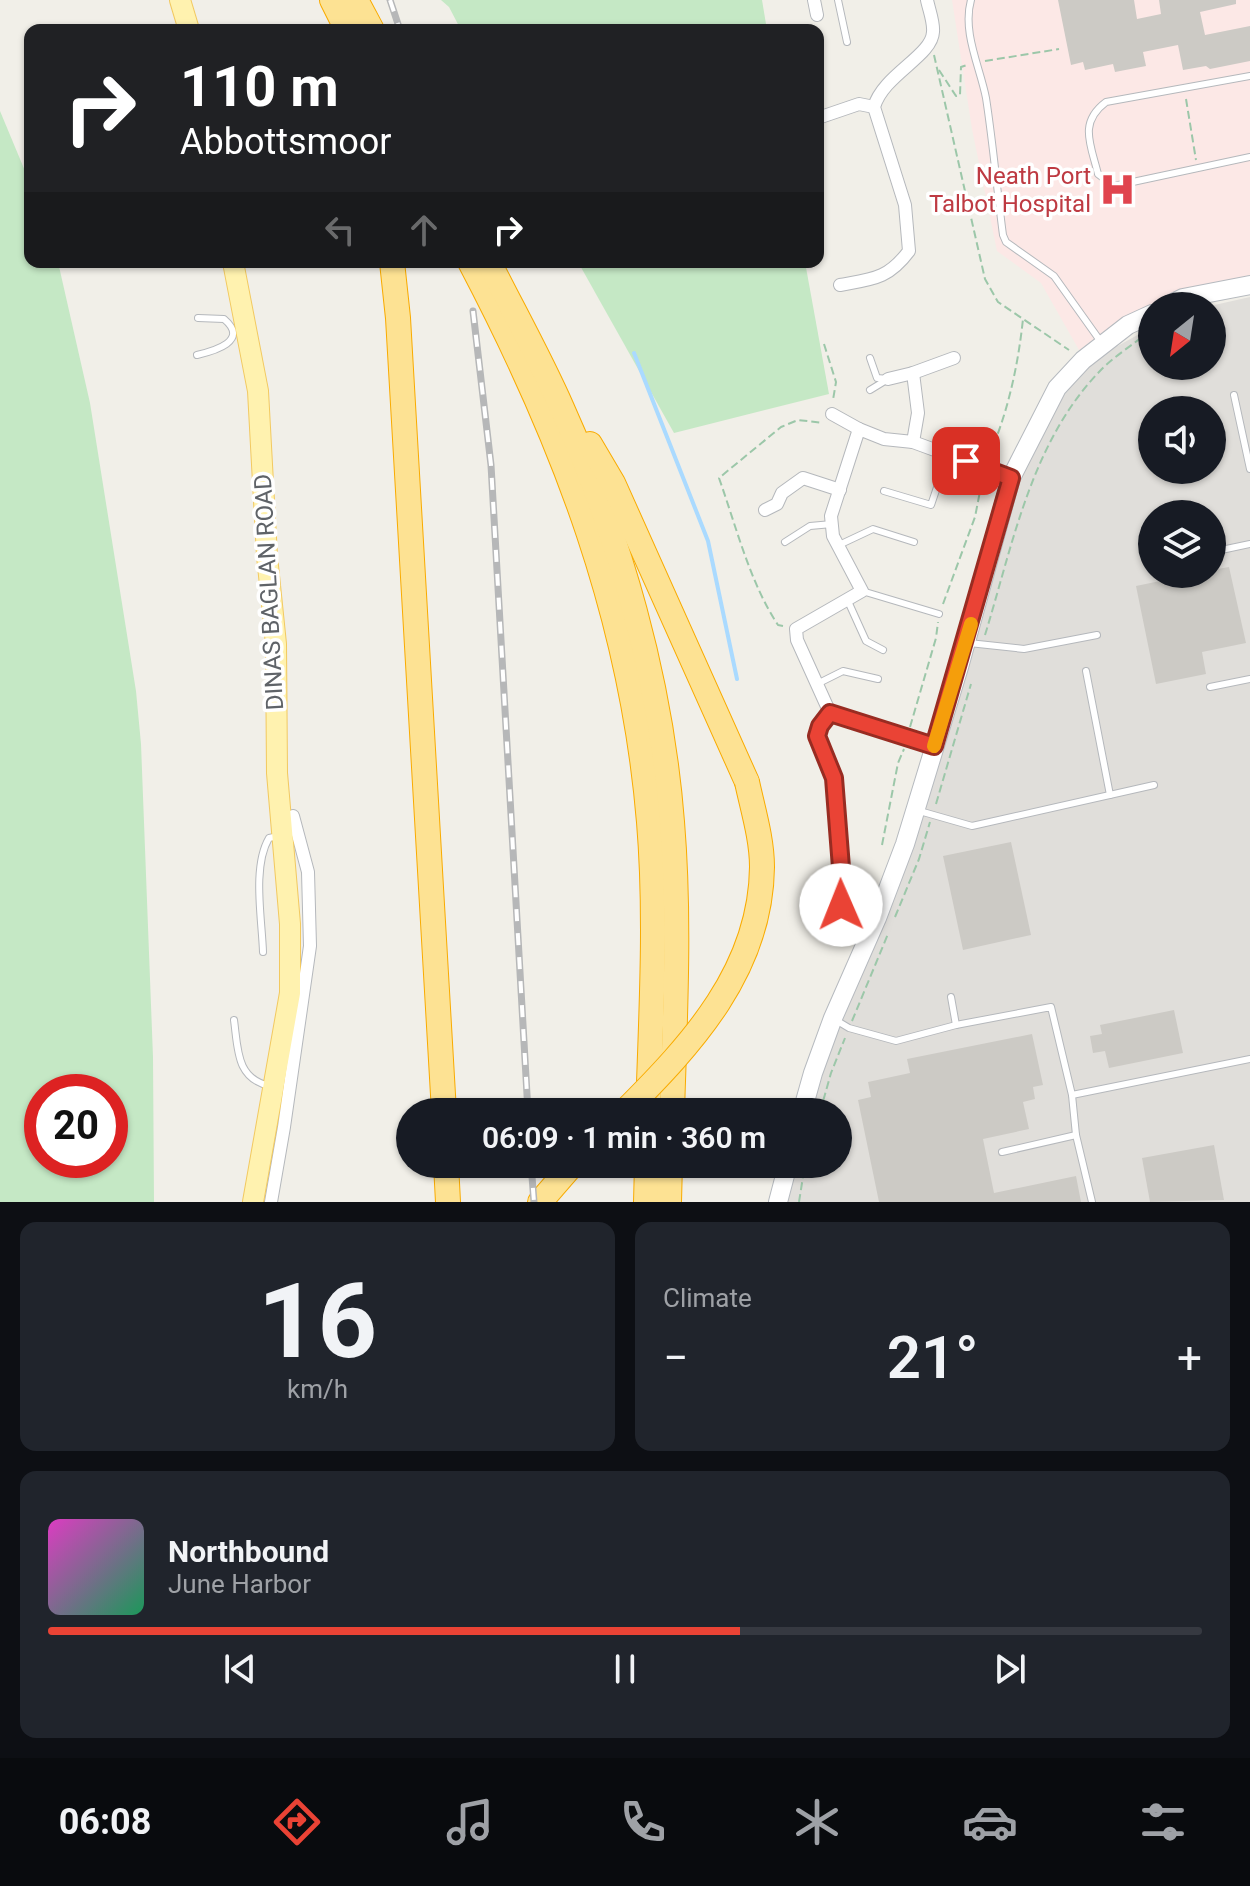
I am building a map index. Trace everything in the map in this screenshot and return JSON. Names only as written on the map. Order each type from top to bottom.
[{"type":"highway","points":[[325,0],[334,24]]},
{"type":"highway","points":[[332,0],[344,24]]},
{"type":"highway","points":[[356,0],[369,24]]},
{"type":"highway","points":[[393,268],[443,1098]]},
{"type":"highway","points":[[473,268],[523,368],[570,476],[613,612],[629,680],[649,822],[652,892],[648,1098]]},
{"type":"highway","points":[[492,268],[572,432],[614,545],[643,650],[663,749],[672,819],[676,891],[672,1098]]},
{"type":"highway","points":[[533,349],[613,483],[747,782],[757,828],[762,866],[758,903],[750,939],[734,979],[707,1021],[676,1060],[638,1098]]},
{"type":"highway","points":[[447,1178],[448,1202]]},
{"type":"highway","points":[[540,1202],[561,1178]]},
{"type":"highway","points":[[646,1202],[647,1178]]},
{"type":"highway","points":[[669,1202],[670,1178]]},
{"type":"main road","points":[[180,0],[187,24]]},
{"type":"main road","name":"DINAS BAGLAN ROAD","points":[[233,268],[238,328],[258,391],[267,556],[276,644],[277,773],[290,924],[290,993],[253,1202]]},
{"type":"street","points":[[814,0],[817,15]]},
{"type":"street","points":[[846,269],[845,284],[877,277],[895,270],[909,251],[905,205],[874,107],[892,77],[932,36],[927,0]]},
{"type":"street","points":[[824,120],[859,104],[874,107]]},
{"type":"street","points":[[1214,292],[1250,285]]},
{"type":"street","points":[[806,1098],[813,1073],[841,1023],[877,918],[924,813],[934,746],[974,644],[1011,478],[1057,388],[1083,360],[1128,325],[1138,324]]},
{"type":"street","points":[[888,379],[954,358]]},
{"type":"street","points":[[913,373],[918,413],[913,442]]},
{"type":"street","points":[[832,414],[884,439],[913,442],[1011,478]]},
{"type":"street","points":[[859,429],[831,516],[833,536],[862,591],[796,629],[797,640],[830,713],[934,746]]},
{"type":"street","points":[[765,510],[777,504],[782,493],[803,478],[840,490]]},
{"type":"street","points":[[271,1202],[310,946],[308,872],[293,816]]},
{"type":"street","points":[[778,1202],[784,1178]]},
{"type":"lane","points":[[838,0],[847,42]]},
{"type":"lane","points":[[971,0],[969,10],[975,62],[985,94],[1003,235],[1006,242],[1054,276],[1103,345]]},
{"type":"lane","points":[[1250,76],[1106,102],[1095,110],[1087,129],[1098,174],[1114,186],[1250,157]]},
{"type":"lane","points":[[197,355],[223,348],[238,328],[224,319],[198,318]]},
{"type":"lane","points":[[870,358],[877,378],[888,379]]},
{"type":"lane","points":[[870,390],[888,379]]},
{"type":"lane","points":[[1234,395],[1250,469]]},
{"type":"lane","points":[[884,491],[931,505],[948,455]]},
{"type":"lane","points":[[785,542],[810,526],[832,524]]},
{"type":"lane","points":[[839,545],[873,529],[914,542]]},
{"type":"lane","points":[[1226,549],[1250,544]]},
{"type":"lane","points":[[862,591],[939,614]]},
{"type":"lane","points":[[847,599],[866,641],[883,650]]},
{"type":"lane","points":[[974,644],[1024,649],[1097,635]]},
{"type":"lane","points":[[817,684],[843,671],[878,679]]},
{"type":"lane","points":[[1086,671],[1110,795]]},
{"type":"lane","points":[[1210,687],[1250,679]]},
{"type":"lane","points":[[830,713],[817,736],[834,778],[843,893],[841,905]]},
{"type":"lane","points":[[924,813],[972,826],[1154,785]]},
{"type":"lane","points":[[263,952],[259,866],[263,847],[269,838],[283,836]]},
{"type":"lane","points":[[951,997],[956,1025]]},
{"type":"lane","points":[[841,1023],[896,1041],[956,1025],[1051,1007],[1072,1095],[1076,1135],[1092,1202]]},
{"type":"lane","points":[[234,1020],[242,1069],[255,1081],[273,1087]]},
{"type":"lane","points":[[1072,1095],[1250,1059]]},
{"type":"lane","points":[[1002,1152],[1076,1135]]},
{"type":"path","points":[[932,36],[985,279],[998,302],[1083,360]]},
{"type":"path","points":[[1183,88],[1197,169]]},
{"type":"path","points":[[882,845],[898,763],[936,638],[939,614],[975,517],[984,468],[999,433],[1017,368],[1023,319]]},
{"type":"path","points":[[974,644],[1032,479],[1058,426],[1099,371],[1138,334]]},
{"type":"path","points":[[824,344],[836,382],[832,414]]},
{"type":"path","points":[[824,1098],[841,1023],[919,859],[924,813],[970,685]]},
{"type":"path","points":[[799,1202],[803,1178]]},
{"type":"shaded area","name":"Neath Port Talbot Hospital","points":[[952,0],[1250,0],[1250,277],[1185,292],[1138,292],[1138,312],[1079,350],[1041,283],[997,251],[972,129]]},
{"type":"shaded area","points":[[1250,297],[1250,1202],[778,1202],[784,1178],[852,1178],[852,1098],[807,1098],[877,918],[1011,478],[1057,388],[1105,353],[1138,335],[1138,380],[1226,380],[1226,302]]},
{"type":"green space","points":[[441,0],[762,0],[766,24],[458,24],[449,7]]},
{"type":"green space","points":[[0,111],[24,169],[24,268],[59,268],[90,403],[136,691],[141,744],[153,1057],[154,1202],[0,1202]]},
{"type":"green space","points":[[581,268],[806,268],[829,394],[674,433]]},
{"type":"building","points":[[1058,0],[1134,0],[1137,19],[1161,14],[1159,0],[1236,0],[1236,4],[1200,12],[1205,35],[1250,26],[1250,61],[1210,69],[1206,66],[1183,70],[1178,45],[1143,52],[1146,66],[1115,72],[1113,64],[1085,70],[1083,62],[1071,65]]},
{"type":"building","points":[[1229,567],[1246,643],[1202,652],[1206,674],[1156,684],[1136,586],[1226,588],[1226,568]]},
{"type":"building","points":[[1011,842],[1031,935],[963,950],[943,856]]},
{"type":"building","points":[[1174,1010],[1183,1053],[1109,1068],[1105,1051],[1093,1053],[1090,1036],[1102,1034],[1100,1025]]},
{"type":"building","points":[[1032,1034],[1043,1085],[1033,1087],[1035,1099],[1023,1102],[1029,1129],[983,1139],[994,1193],[1076,1176],[1081,1202],[879,1202],[858,1100],[871,1097],[868,1082],[910,1073],[907,1059]]},
{"type":"building","points":[[1214,1145],[1224,1200],[1150,1202],[1142,1158]]},
{"type":"waterway","points":[[634,353],[708,541],[737,679]]},
{"type":"railway","points":[[390,0],[398,24]]},
{"type":"railway","points":[[473,311],[491,465],[527,1098]]},
{"type":"railway","points":[[532,1178],[534,1202]]},
{"type":"slow traffic","points":[[934,746],[971,624]]},
{"type":"place","name":"Neath Port Talbot Hospital","points":[[1117,190]]},
{"type":"route","points":[[841,905],[843,893],[834,778],[817,736],[830,713],[934,746],[1011,478],[966,461]]}]
